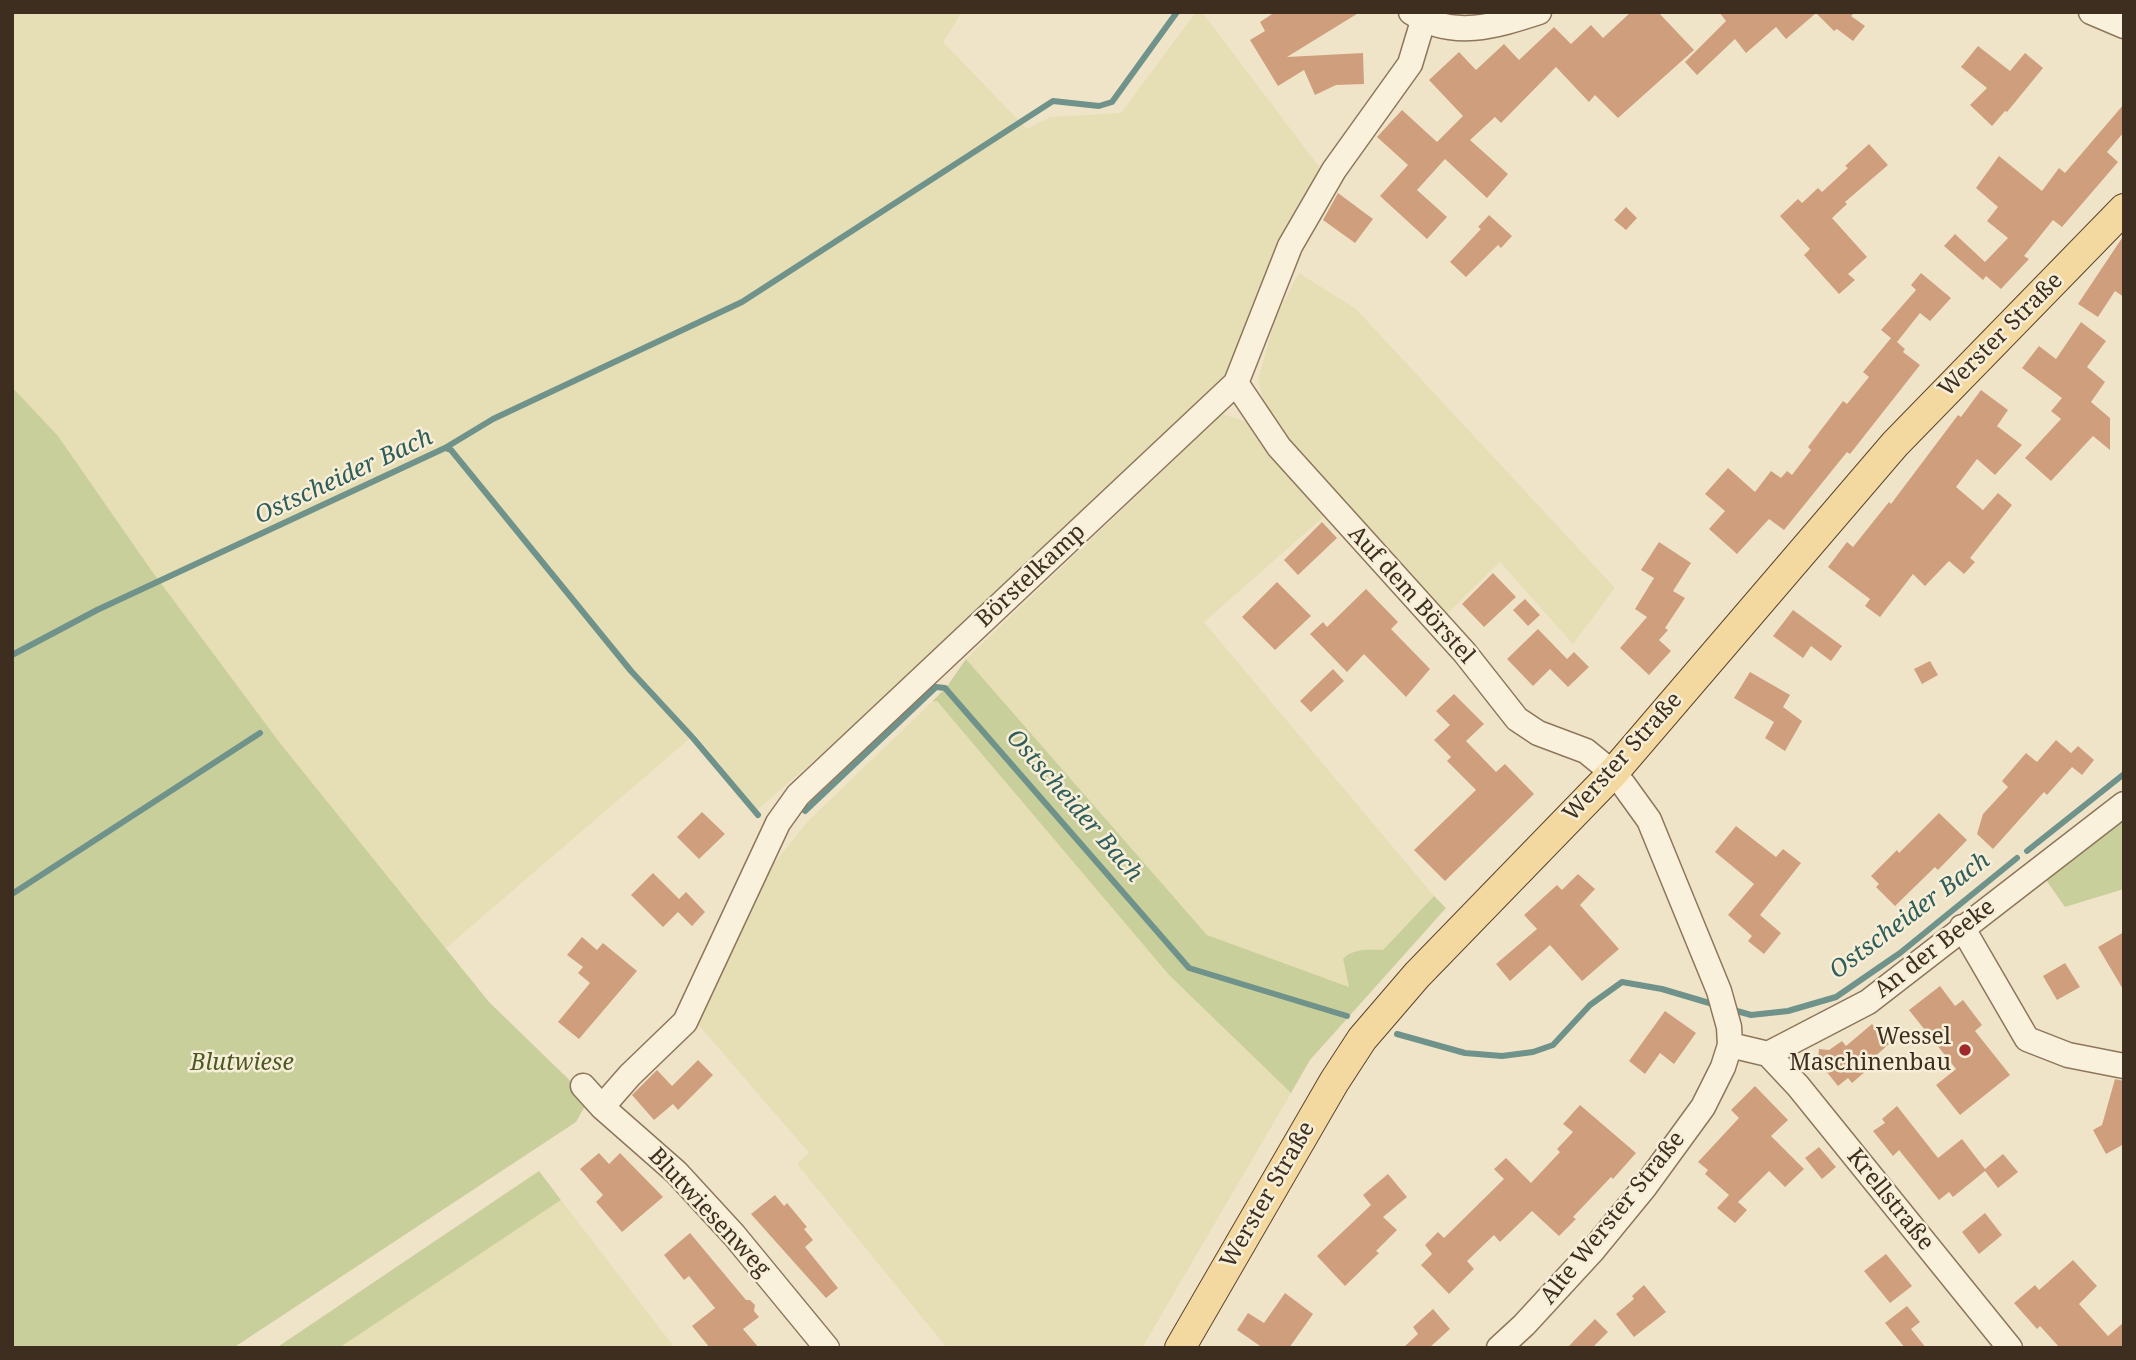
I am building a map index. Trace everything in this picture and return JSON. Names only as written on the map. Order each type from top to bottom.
[{"type":"main road","name":"Werster Straße","points":[[1180,1348],[1334,1082],[1362,1039],[1417,975],[1613,773],[1895,444],[2124,208]]},
{"type":"street","points":[[1417,16],[1449,29],[1472,29],[1539,12]]},
{"type":"street","points":[[2092,13],[2124,18]]},
{"type":"street","points":[[2092,13],[2124,26]]},
{"type":"street","name":"Börstelkamp","points":[[602,1107],[685,1022],[778,823],[799,795],[1236,383],[1290,246],[1334,170],[1410,64],[1417,16]]},
{"type":"street","name":"Auf dem Börstel","points":[[1236,383],[1279,447],[1465,653],[1517,719],[1538,733],[1586,751],[1613,773]]},
{"type":"street","points":[[1613,773],[1649,820],[1719,991],[1729,1036],[1768,1054]]},
{"type":"street","name":"An der Beeke","points":[[1768,1054],[1868,1002],[2124,804]]},
{"type":"street","points":[[1962,927],[2027,1039],[2068,1055],[2124,1066]]},
{"type":"street","name":"Alte Werster Straße","points":[[1499,1348],[1524,1325],[1594,1249],[1644,1188],[1703,1107],[1723,1067],[1729,1036]]},
{"type":"street","name":"Krellstraße","points":[[1768,1054],[1798,1086],[2010,1348]]},
{"type":"street","name":"Blutwiesenweg","points":[[583,1086],[602,1107],[685,1181],[734,1235],[827,1348]]},
{"type":"shaded area","points":[[12,12],[962,12],[943,42],[1027,129],[1050,117],[1121,113],[1196,12],[1202,12],[1326,176],[1227,379],[928,662],[757,810],[695,734],[446,948],[280,743],[154,574],[58,436],[12,387]]},
{"type":"shaded area","points":[[1299,273],[1356,309],[1615,588],[1573,644],[1500,562],[1443,618],[1285,440],[1265,407],[1258,380],[1275,319]]},
{"type":"shaded area","points":[[1222,414],[1248,422],[1328,513],[1204,622],[1434,896],[1383,950],[1354,951],[1343,959],[1349,987],[1207,935],[966,659]]},
{"type":"shaded area","points":[[937,700],[1169,975],[1291,1093],[1142,1348],[947,1348],[797,1164],[809,1153],[698,1024],[767,872],[808,821]]},
{"type":"shaded area","points":[[561,1200],[675,1348],[339,1348]]},
{"type":"green space","name":"Blutwiese","points":[[12,387],[58,436],[154,574],[280,743],[489,1002],[589,1099],[576,1122],[233,1348],[12,1348]]},
{"type":"green space","points":[[966,659],[1207,935],[1349,987],[1343,959],[1347,955],[1362,950],[1383,950],[1434,896],[1446,908],[1310,1060],[1291,1093],[1169,975],[937,701],[932,702]]},
{"type":"green space","points":[[2124,820],[2124,889],[2065,907],[2046,880]]},
{"type":"green space","points":[[539,1171],[561,1200],[339,1348],[276,1348]]},
{"type":"building","points":[[1275,12],[1360,12],[1287,57],[1363,53],[1364,84],[1336,85],[1315,95],[1304,70],[1278,86],[1250,40],[1265,31],[1260,22]]},
{"type":"building","points":[[1631,12],[1658,12],[1694,50],[1618,118],[1595,95],[1589,102],[1556,67],[1501,123],[1495,117],[1470,140],[1508,174],[1487,198],[1445,159],[1417,190],[1447,217],[1427,239],[1380,196],[1408,165],[1377,137],[1402,110],[1437,142],[1463,116],[1429,80],[1459,52],[1476,70],[1504,44],[1519,60],[1554,27],[1571,44],[1591,25],[1603,38]]},
{"type":"building","points":[[1719,12],[1855,12],[1851,16],[1865,26],[1853,41],[1837,29],[1834,31],[1816,13],[1786,39],[1776,27],[1746,53],[1735,39],[1697,75],[1685,62],[1726,21]]},
{"type":"building","points":[[1978,46],[2010,71],[2025,53],[2043,68],[1992,126],[1970,105],[1987,88],[1961,67]]},
{"type":"building","points":[[2124,104],[2124,132],[2107,152],[2118,162],[2062,227],[2053,220],[2024,256],[2029,259],[2001,289],[1986,276],[1983,280],[1944,246],[1955,234],[1985,262],[2008,238],[1987,221],[1998,207],[1976,188],[1999,156],[2042,191],[2059,168],[2065,173]]},
{"type":"building","points":[[1869,144],[1888,165],[1845,202],[1847,204],[1832,218],[1867,257],[1848,274],[1855,280],[1839,294],[1804,255],[1810,249],[1780,216],[1798,199],[1802,203],[1818,188],[1822,192]]},
{"type":"building","points":[[1338,193],[1373,219],[1355,243],[1323,220]]},
{"type":"building","points":[[1626,207],[1637,218],[1626,230],[1614,220]]},
{"type":"building","points":[[1489,215],[1512,236],[1501,248],[1498,245],[1466,277],[1450,262],[1481,229],[1478,227]]},
{"type":"building","points":[[2124,235],[2124,297],[2115,291],[2098,317],[2078,304]]},
{"type":"building","points":[[1921,273],[1951,298],[1930,321],[1920,313],[1897,342],[1905,349],[1903,352],[1920,365],[1850,454],[1847,452],[1784,530],[1769,519],[1737,554],[1709,529],[1725,511],[1705,494],[1728,468],[1755,492],[1771,471],[1781,478],[1787,471],[1792,475],[1811,450],[1808,447],[1843,401],[1847,404],[1869,377],[1863,372],[1891,338],[1881,330],[1916,290],[1911,285]]},
{"type":"building","points":[[2081,322],[2106,341],[2087,367],[2105,382],[2091,402],[2110,418],[2110,450],[2093,436],[2051,481],[2025,458],[2061,419],[2051,411],[2062,398],[2022,368],[2039,346],[2056,359]]},
{"type":"building","points":[[1981,390],[2008,410],[1997,426],[2022,445],[1995,475],[1977,459],[1956,487],[1983,510],[1998,493],[2012,505],[1970,558],[1975,562],[1964,574],[1949,561],[1925,586],[1913,574],[1880,617],[1865,606],[1870,599],[1828,567],[1847,542],[1853,547],[1889,502],[1891,504],[1958,415],[1961,417]]},
{"type":"building","points":[[1322,522],[1337,538],[1298,575],[1284,560]]},
{"type":"building","points":[[1659,542],[1691,563],[1673,591],[1685,598],[1665,628],[1668,630],[1659,640],[1671,651],[1649,675],[1620,648],[1647,617],[1635,609],[1654,578],[1641,570]]},
{"type":"building","points":[[1493,573],[1516,597],[1484,627],[1462,604]]},
{"type":"building","points":[[1277,582],[1311,616],[1275,650],[1242,617]]},
{"type":"building","points":[[1366,589],[1398,622],[1391,629],[1430,669],[1406,697],[1364,654],[1347,672],[1310,634],[1323,622],[1327,627]]},
{"type":"building","points":[[1525,599],[1540,615],[1528,626],[1513,610]]},
{"type":"building","points":[[1793,610],[1842,646],[1831,661],[1811,646],[1803,658],[1773,636]]},
{"type":"building","points":[[1538,629],[1567,659],[1574,652],[1589,667],[1568,687],[1550,669],[1533,686],[1507,659]]},
{"type":"building","points":[[1930,661],[1938,675],[1922,684],[1914,669]]},
{"type":"building","points":[[1333,669],[1344,681],[1311,712],[1300,701]]},
{"type":"building","points":[[1750,672],[1790,695],[1783,707],[1802,721],[1785,751],[1765,738],[1774,722],[1734,698]]},
{"type":"building","points":[[1454,694],[1484,724],[1466,741],[1496,772],[1505,764],[1534,794],[1445,881],[1414,850],[1476,790],[1447,761],[1451,757],[1434,740],[1450,725],[1436,711]]},
{"type":"building","points":[[2056,740],[2071,753],[2078,746],[2094,760],[2082,775],[2072,767],[2047,795],[2044,792],[1993,849],[1977,834],[1983,814],[2008,787],[2002,781],[2026,753],[2037,762]]},
{"type":"building","points":[[702,812],[725,834],[699,859],[677,837]]},
{"type":"building","points":[[1939,813],[1967,840],[1938,870],[1935,867],[1895,906],[1876,887],[1879,884],[1871,876],[1897,850],[1899,853]]},
{"type":"building","points":[[1736,826],[1776,857],[1783,849],[1801,863],[1760,915],[1781,933],[1764,954],[1748,941],[1752,936],[1728,915],[1754,884],[1715,852]]},
{"type":"building","points":[[653,873],[679,899],[686,892],[705,912],[692,926],[678,912],[663,927],[631,895]]},
{"type":"building","points":[[1578,874],[1595,889],[1580,905],[1619,949],[1582,981],[1550,945],[1510,981],[1496,964],[1537,929],[1524,915],[1557,885],[1562,890]]},
{"type":"building","points":[[2124,932],[2124,991],[2098,947]]},
{"type":"building","points":[[582,937],[597,950],[603,943],[637,971],[579,1039],[558,1022],[590,983],[578,973],[583,967],[567,955]]},
{"type":"building","points":[[2065,963],[2080,987],[2057,1000],[2043,976]]},
{"type":"building","name":"Wessel Maschinenbau","points":[[1940,986],[1955,1006],[1963,1000],[1982,1025],[1975,1031],[2010,1075],[1960,1115],[1936,1085],[1956,1069],[1909,1010]]},
{"type":"building","points":[[1665,1011],[1696,1033],[1674,1064],[1660,1053],[1645,1074],[1629,1061]]},
{"type":"building","points":[[1872,1024],[1889,1044],[1863,1067],[1866,1071],[1852,1083],[1848,1078],[1838,1086],[1818,1061],[1819,1049],[1829,1050],[1842,1041],[1846,1046]]},
{"type":"building","points":[[698,1060],[713,1075],[678,1110],[673,1104],[654,1120],[632,1095],[657,1070],[672,1086]]},
{"type":"building","points":[[2115,1079],[2124,1081],[2124,1144],[2106,1154],[2093,1130],[2102,1125]]},
{"type":"building","points":[[1755,1086],[1788,1120],[1771,1136],[1804,1169],[1785,1187],[1769,1171],[1738,1202],[1747,1210],[1735,1223],[1717,1208],[1729,1195],[1705,1174],[1708,1170],[1698,1162],[1739,1118],[1731,1110]]},
{"type":"building","points":[[1580,1105],[1636,1153],[1573,1217],[1576,1219],[1559,1236],[1532,1211],[1500,1242],[1494,1235],[1467,1261],[1474,1269],[1449,1294],[1421,1265],[1432,1254],[1425,1245],[1438,1232],[1444,1238],[1504,1179],[1494,1169],[1506,1158],[1531,1183],[1560,1152],[1557,1149],[1573,1132],[1563,1124]]},
{"type":"building","points":[[1897,1106],[1938,1158],[1962,1139],[1985,1169],[2003,1154],[2018,1172],[1998,1188],[1985,1171],[1953,1197],[1949,1192],[1939,1200],[1899,1150],[1893,1156],[1873,1131],[1885,1123],[1882,1119]]},
{"type":"building","points":[[1819,1147],[1836,1167],[1822,1179],[1805,1158]]},
{"type":"building","points":[[599,1153],[609,1164],[620,1153],[663,1197],[622,1232],[596,1202],[603,1195],[580,1169]]},
{"type":"building","points":[[1388,1174],[1407,1197],[1383,1217],[1397,1230],[1376,1251],[1379,1253],[1345,1286],[1317,1256],[1371,1205],[1363,1195]]},
{"type":"building","points":[[775,1195],[784,1206],[787,1203],[807,1227],[804,1229],[813,1240],[805,1247],[838,1288],[826,1298],[751,1214]]},
{"type":"building","points":[[1985,1213],[2002,1235],[1979,1254],[1962,1232]]},
{"type":"building","points":[[690,1233],[746,1300],[755,1305],[754,1311],[759,1317],[743,1329],[759,1348],[710,1348],[692,1326],[715,1308],[689,1276],[684,1280],[664,1255]]},
{"type":"building","points":[[1886,1254],[1912,1286],[1890,1303],[1864,1271]]},
{"type":"building","points":[[2073,1260],[2097,1286],[2079,1304],[2108,1336],[2124,1322],[2124,1348],[2060,1348],[2040,1326],[2037,1329],[2014,1303],[2035,1285],[2039,1290]]},
{"type":"building","points":[[1644,1285],[1666,1312],[1634,1337],[1616,1314],[1634,1299],[1632,1296]]},
{"type":"building","points":[[1285,1293],[1313,1314],[1289,1348],[1263,1348],[1237,1330],[1248,1313],[1264,1323]]},
{"type":"building","points":[[1907,1306],[1920,1322],[1911,1329],[1926,1348],[1905,1348],[1885,1323]]},
{"type":"building","points":[[1433,1309],[1450,1329],[1429,1348],[1403,1348],[1418,1334],[1413,1327]]},
{"type":"building","points":[[1595,1319],[1608,1332],[1592,1348],[1567,1348]]},
{"type":"waterway","points":[[445,448],[493,419],[742,302],[1053,101],[1099,106],[1112,102],[1177,12]]},
{"type":"waterway","name":"Ostscheider Bach","points":[[12,655],[97,610],[445,448],[451,450],[631,671],[693,738],[758,815]]},
{"type":"waterway","name":"Ostscheider Bach","points":[[805,811],[936,687],[945,688],[1189,968],[1347,1016]]},
{"type":"waterway","points":[[12,894],[260,733]]},
{"type":"waterway","name":"Ostscheider Bach","points":[[2027,851],[2124,774]]},
{"type":"waterway","name":"Ostscheider Bach","points":[[1730,1009],[1751,1015],[1788,1011],[1836,997],[1900,953],[2017,858]]},
{"type":"waterway","name":"Ostscheider Bach","points":[[1397,1034],[1465,1053],[1502,1056],[1533,1052],[1553,1045],[1590,1005],[1622,982],[1662,989],[1716,1005]]},
{"type":"place","name":"Wessel Maschinenbau","points":[[1965,1050]]}]
